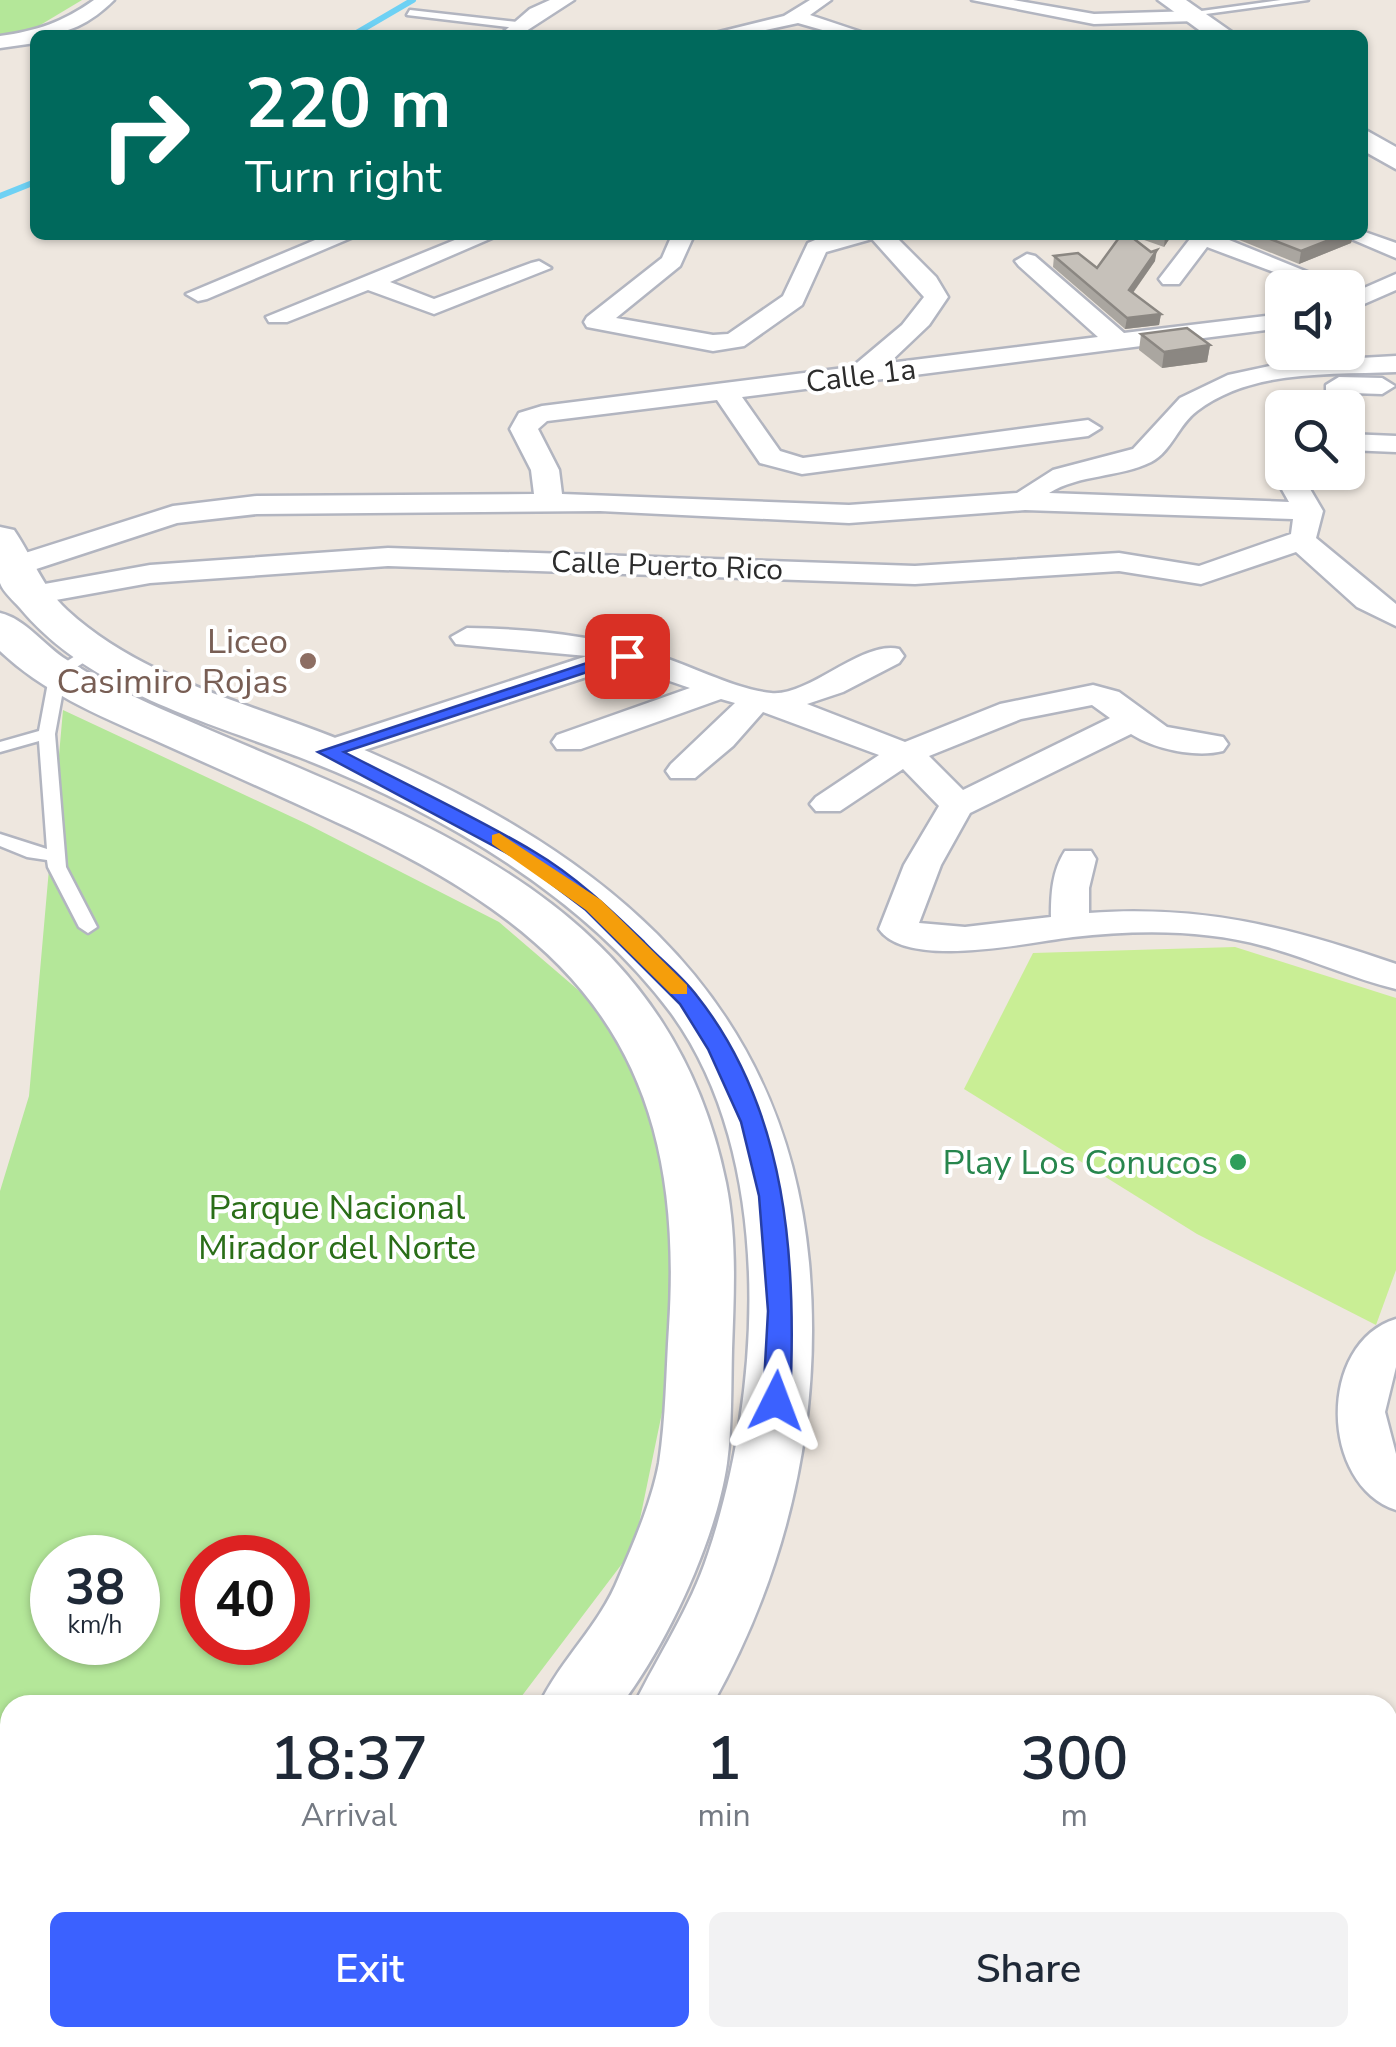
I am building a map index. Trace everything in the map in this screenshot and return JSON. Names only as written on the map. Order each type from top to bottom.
[{"type":"street","points":[[55,30],[72,24],[105,0]]},
{"type":"street","points":[[512,30],[564,0]]},
{"type":"street","points":[[738,30],[796,17],[822,0]]},
{"type":"street","points":[[982,0],[1094,20],[1182,6],[1217,30]]},
{"type":"street","points":[[796,17],[843,30]]},
{"type":"street","points":[[0,42],[30,37]]},
{"type":"street","points":[[1368,140],[1396,160]]},
{"type":"street","points":[[198,294],[334,240]]},
{"type":"street","points":[[278,317],[463,240]]},
{"type":"street","points":[[681,240],[672,261],[596,322],[713,343],[735,341],[793,300],[816,248],[834,240]]},
{"type":"street","points":[[856,376],[896,344],[928,311],[936,296],[928,282],[886,240]]},
{"type":"street","points":[[1171,279],[1202,240]]},
{"type":"street","points":[[1215,240],[1293,270]]},
{"type":"street","points":[[1367,240],[1396,251]]},
{"type":"street","points":[[1027,261],[1120,343]]},
{"type":"street","points":[[368,282],[424,310],[539,268]]},
{"type":"street","points":[[1365,296],[1395,282]]},
{"type":"street","name":"Calle 1a","points":[[549,501],[545,470],[525,435],[528,420],[555,412],[1265,323]]},
{"type":"street","points":[[1365,348],[1387,360]]},
{"type":"street","points":[[1024,501],[1038,486],[1144,454],[1184,408],[1228,381],[1279,371],[1387,360]]},
{"type":"street","points":[[1228,381],[1295,390]]},
{"type":"street","points":[[1365,391],[1396,386]]},
{"type":"street","points":[[726,393],[770,456],[802,466],[1088,428]]},
{"type":"street","points":[[1365,443],[1396,444]]},
{"type":"street","points":[[1292,490],[1305,526],[1368,600],[1396,616]]},
{"type":"street","points":[[584,1695],[630,1631],[662,1560],[693,1465],[704,1268],[699,1195],[686,1126],[663,1066],[602,977],[560,934],[508,894],[438,854],[118,706],[76,661],[24,579],[147,522],[226,507],[364,500],[549,501],[820,514],[1024,501],[1305,526]]},
{"type":"street","name":"Calle Puerto Rico","points":[[24,579],[388,556],[915,576],[1118,562],[1201,576],[1305,526]]},
{"type":"street","points":[[467,637],[561,641],[627,656],[767,700],[902,755],[932,774],[956,806]]},
{"type":"street","points":[[328,752],[627,656]]},
{"type":"street","points":[[683,771],[767,700],[831,685],[888,656]]},
{"type":"street","points":[[76,661],[328,752],[498,839],[594,905],[689,1000],[720,1049],[753,1122],[778,1244],[781,1311],[775,1431],[752,1525],[727,1595],[677,1695]]},
{"type":"street","points":[[569,742],[720,688]]},
{"type":"street","points":[[828,804],[902,755],[978,722],[1083,696],[1106,699],[1158,736],[1212,744]]},
{"type":"street","points":[[1129,717],[1125,724],[956,806],[915,872],[898,929],[912,936],[984,936],[1070,926],[1200,924],[1285,939],[1396,978]]},
{"type":"street","points":[[1070,926],[1070,888],[1078,859]]},
{"type":"street","points":[[1396,1336],[1365,1374],[1358,1407],[1362,1437],[1396,1490]]},
{"type":"lane","points":[[1182,6],[1304,0]]},
{"type":"lane","points":[[410,14],[512,30]]},
{"type":"lane","points":[[76,661],[47,734],[57,868],[88,927]]},
{"type":"lane","points":[[0,747],[47,734]]},
{"type":"lane","points":[[0,839],[33,853],[56,855]]},
{"type":"green space","points":[[0,0],[82,0],[27,33],[0,35]]},
{"type":"green space","name":"Parque Nacional Mirador del Norte","points":[[63,710],[307,824],[499,922],[605,1013],[684,1189],[670,1374],[634,1548],[523,1695],[0,1695],[0,1191],[29,1096]]},
{"type":"green space","name":"Play Los Conucos","points":[[1235,947],[1396,998],[1396,1270],[1376,1325],[1197,1234],[964,1089],[1033,953]]},
{"type":"building","points":[[1117,240],[1135,240],[1151,252],[1157,250],[1129,290],[1161,314],[1127,318],[1054,256],[1078,253],[1097,268]]},
{"type":"building","points":[[1273,240],[1329,240],[1301,251]]},
{"type":"building","points":[[1187,328],[1210,345],[1164,352],[1141,334]]},
{"type":"waterway","points":[[362,30],[413,0]]},
{"type":"waterway","points":[[0,196],[30,184]]},
{"type":"slow traffic","points":[[499,839],[594,905],[679,990]]},
{"type":"place","name":"Liceo Casimiro Rojas","points":[[308,661]]},
{"type":"place","name":"Play Los Conucos","points":[[1238,1162]]},
{"type":"route","points":[[627,656],[614,656],[328,752],[527,856],[594,905],[689,1000],[720,1049],[753,1122],[771,1196],[781,1311],[776,1401]]}]
